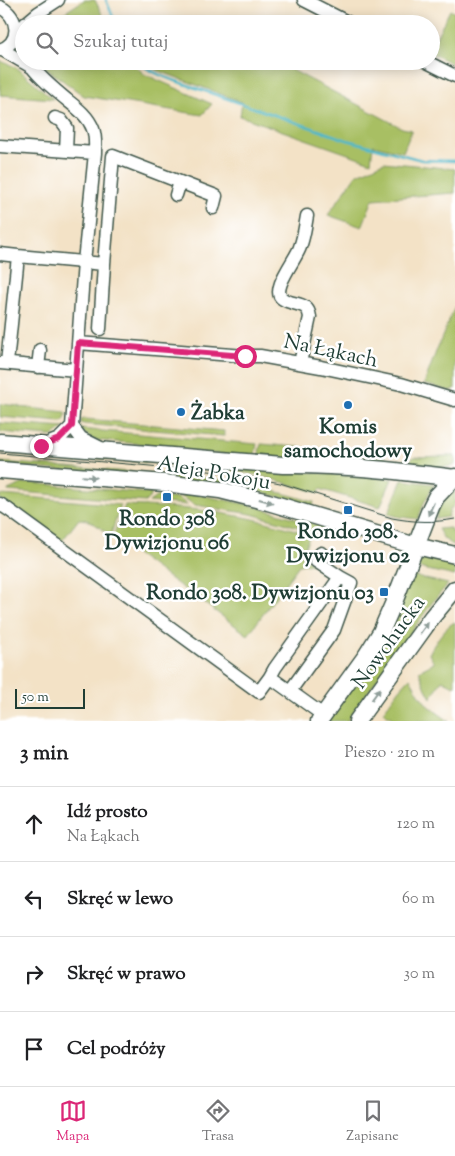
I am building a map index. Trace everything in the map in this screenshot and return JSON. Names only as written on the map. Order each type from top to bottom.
[{"type":"main road","name":"Aleja Pokoju","points":[[0,442],[283,465],[306,464],[455,478]]},
{"type":"main road","name":"Aleja Pokoju","points":[[0,470],[220,490],[268,502],[416,546],[455,555]]},
{"type":"main road","name":"Nowohucka","points":[[321,718],[381,632],[433,502],[455,478]]},
{"type":"main road","name":"Nowohucka","points":[[357,721],[432,617],[455,590]]},
{"type":"street","points":[[35,15],[58,0]]},
{"type":"street","points":[[304,0],[333,15]]},
{"type":"street","points":[[0,7],[6,10],[15,22]]},
{"type":"street","points":[[15,15],[38,12]]},
{"type":"street","points":[[11,16],[15,15]]},
{"type":"street","points":[[1,49],[10,43],[15,35]]},
{"type":"street","points":[[1,49],[15,55]]},
{"type":"street","points":[[440,68],[455,76]]},
{"type":"street","points":[[36,70],[56,91],[86,116],[95,136],[72,426],[59,439],[41,446]]},
{"type":"street","points":[[55,118],[62,120],[67,128],[66,151]]},
{"type":"street","points":[[0,146],[95,152]]},
{"type":"street","points":[[100,329],[115,150],[180,182],[216,196],[213,208]]},
{"type":"street","points":[[176,195],[180,182]]},
{"type":"street","points":[[300,363],[310,312],[301,305],[283,300],[278,293],[301,246],[307,216]]},
{"type":"street","points":[[0,254],[104,264]]},
{"type":"street","points":[[18,256],[4,363],[76,370]]},
{"type":"street","name":"Na Łąkach","points":[[78,343],[260,356],[401,384],[455,400]]},
{"type":"street","points":[[38,366],[40,350]]},
{"type":"street","points":[[72,426],[81,438],[110,451]]},
{"type":"street","points":[[0,504],[259,692],[340,577]]},
{"type":"street","points":[[290,691],[334,630],[351,583],[316,561],[320,553]]},
{"type":"street","points":[[270,677],[290,691],[321,718]]},
{"type":"green space","points":[[84,0],[95,0],[102,15],[61,15]]},
{"type":"green space","points":[[450,10],[455,13],[455,65],[440,58],[440,29]]},
{"type":"green space","points":[[0,61],[15,67],[15,70],[19,70],[53,99],[0,95]]},
{"type":"green space","points":[[48,70],[140,70],[144,74],[212,104],[202,115],[84,96]]},
{"type":"green space","points":[[157,70],[292,70],[402,128],[412,130],[403,152],[373,145],[371,162],[240,116],[242,102]]},
{"type":"green space","points":[[384,162],[455,169],[455,193],[373,199],[362,227],[328,215],[356,175]]},
{"type":"green space","points":[[455,306],[455,389],[450,391],[424,384]]},
{"type":"green space","points":[[0,404],[66,412],[66,417],[61,422],[0,417]]},
{"type":"green space","points":[[81,420],[224,431],[224,436],[81,423]]},
{"type":"green space","points":[[0,423],[64,428],[53,436],[49,436],[0,432]]},
{"type":"green space","points":[[79,429],[257,444],[255,454],[252,457],[170,450],[154,445],[93,440]]},
{"type":"green space","points":[[261,444],[322,449],[321,454],[285,459],[261,457],[259,452]]},
{"type":"green space","points":[[0,447],[392,479],[380,507],[320,489],[319,493],[265,477],[232,470],[0,451]]},
{"type":"green space","points":[[357,452],[383,454],[386,459],[383,463],[374,462],[357,457]]},
{"type":"green space","points":[[455,456],[455,465],[450,466],[408,465],[414,457]]},
{"type":"green space","points":[[0,462],[194,477],[195,479],[199,477],[257,487],[314,502],[313,507],[232,486],[0,465]]},
{"type":"green space","points":[[402,480],[434,484],[418,519],[388,514]]},
{"type":"green space","points":[[30,483],[152,494],[145,502],[8,491],[22,484]]},
{"type":"green space","points":[[455,490],[455,504],[450,510],[448,517],[436,519],[442,502]]},
{"type":"green space","points":[[189,493],[246,504],[333,529],[331,536],[251,514],[195,505],[180,496]]},
{"type":"green space","points":[[0,495],[121,505],[111,534],[108,534],[91,522],[79,519],[61,542],[0,499]]},
{"type":"green space","points":[[156,497],[178,498],[188,505],[149,502]]},
{"type":"green space","points":[[125,505],[179,508],[219,513],[262,521],[310,534],[302,556],[312,563],[299,565],[248,635],[114,538],[113,536]]},
{"type":"green space","points":[[450,528],[455,535],[455,546],[444,539],[438,529]]},
{"type":"green space","points":[[421,557],[455,563],[455,576],[415,566]]},
{"type":"green space","points":[[412,575],[448,584],[432,603],[347,721],[328,721]]},
{"type":"green space","points":[[455,622],[455,685],[442,680],[431,698],[419,671],[434,663],[429,654],[444,631]]},
{"type":"green space","points":[[410,678],[428,706],[449,721],[396,721],[383,712]]},
{"type":"waterway","points":[[106,0],[112,15]]},
{"type":"waterway","points":[[149,70],[347,140],[422,160],[455,161]]},
{"type":"tram line","points":[[0,453],[231,473],[280,483],[392,518],[423,522],[455,519]]},
{"type":"place","name":"Komis samochodowy","points":[[348,405]]},
{"type":"place","name":"Żabka","points":[[181,412]]},
{"type":"place","name":"Rondo 308 Dywizjonu 06","points":[[167,497]]},
{"type":"place","name":"Rondo 308. Dywizjonu 02","points":[[348,510]]},
{"type":"place","name":"Rondo 308. Dywizjonu 03","points":[[384,592]]},
{"type":"route","points":[[41,446],[59,439],[72,426],[78,343],[245,356]]}]
